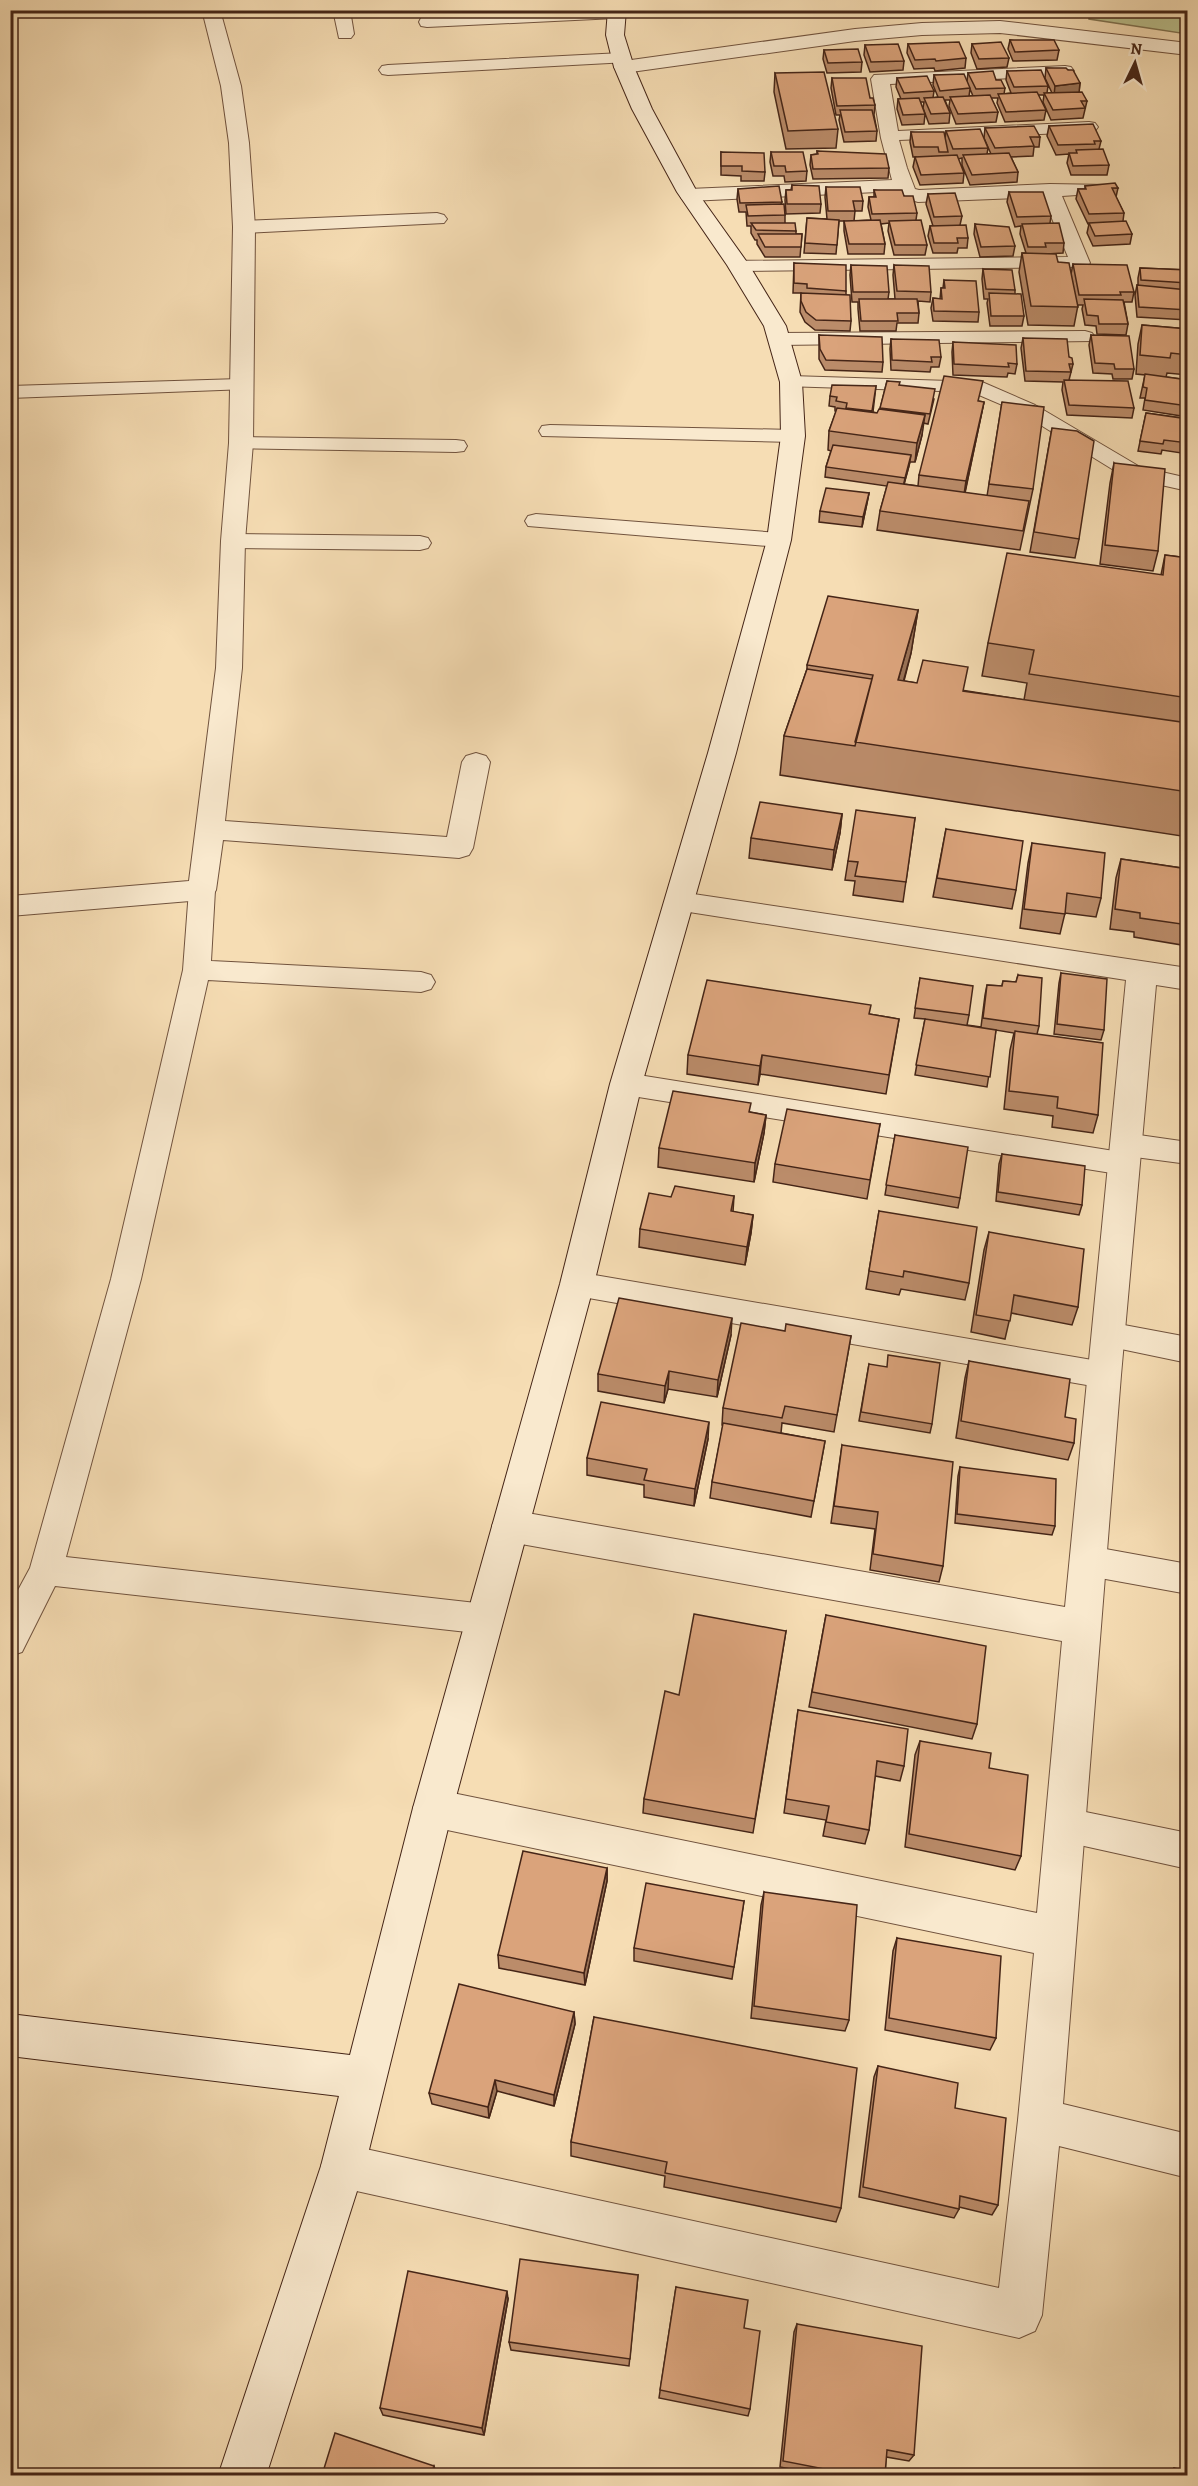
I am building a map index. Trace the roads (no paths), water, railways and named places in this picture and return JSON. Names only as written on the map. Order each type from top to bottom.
[{"type":"street","points":[[10,906],[202,890],[229,668],[233,541],[241,443],[240,385],[244,226],[239,143],[231,86],[210,10]]},
{"type":"street","points":[[941,10],[966,28]]},
{"type":"street","points":[[242,2475],[343,2166],[433,1808],[576,1284],[626,1084],[680,902],[779,540],[793,436],[791,382],[775,326],[738,265],[689,195],[642,109],[615,35],[616,12]]},
{"type":"street","points":[[623,62],[855,35],[1000,27],[1188,49]]},
{"type":"street","points":[[210,829],[459,848],[476,762]]},
{"type":"street","points":[[680,902],[1188,979]]},
{"type":"street","points":[[343,2166],[1019,2315],[1040,2120],[1104,1375],[1142,972]]},
{"type":"street","points":[[510,1526],[1082,1627]]},
{"type":"street","points":[[433,1808],[1056,1936]]},
{"type":"street","points":[[10,2035],[365,2078]]},
{"type":"street","points":[[1040,2120],[1188,2156]]},
{"type":"lane","points":[[341,10],[345,34]]},
{"type":"lane","points":[[427,22],[616,12]]},
{"type":"lane","points":[[388,70],[623,62]]},
{"type":"lane","points":[[1065,71],[880,79],[890,135],[903,185],[908,192],[918,196],[1100,189]]},
{"type":"lane","points":[[890,135],[1092,127]]},
{"type":"lane","points":[[689,195],[903,185]]},
{"type":"lane","points":[[738,265],[1080,263],[1050,190]]},
{"type":"lane","points":[[244,226],[436,219]]},
{"type":"lane","points":[[779,339],[1085,337]]},
{"type":"lane","points":[[791,382],[975,386],[1028,409],[1133,472],[1188,485]]},
{"type":"lane","points":[[10,392],[240,385]]},
{"type":"lane","points":[[550,431],[793,436]]},
{"type":"lane","points":[[241,443],[456,446]]},
{"type":"lane","points":[[536,521],[779,540]]},
{"type":"lane","points":[[233,541],[420,543]]},
{"type":"lane","points":[[10,1641],[46,1570],[126,1280],[197,970],[202,890]]},
{"type":"lane","points":[[197,970],[422,982]]},
{"type":"lane","points":[[626,1084],[1125,1154],[1188,1153]]},
{"type":"lane","points":[[576,1284],[1104,1375]]},
{"type":"lane","points":[[1108,1335],[1188,1350]]},
{"type":"lane","points":[[1089,1561],[1188,1579]]},
{"type":"lane","points":[[46,1570],[485,1620]]},
{"type":"lane","points":[[1066,1825],[1188,1851]]}]
